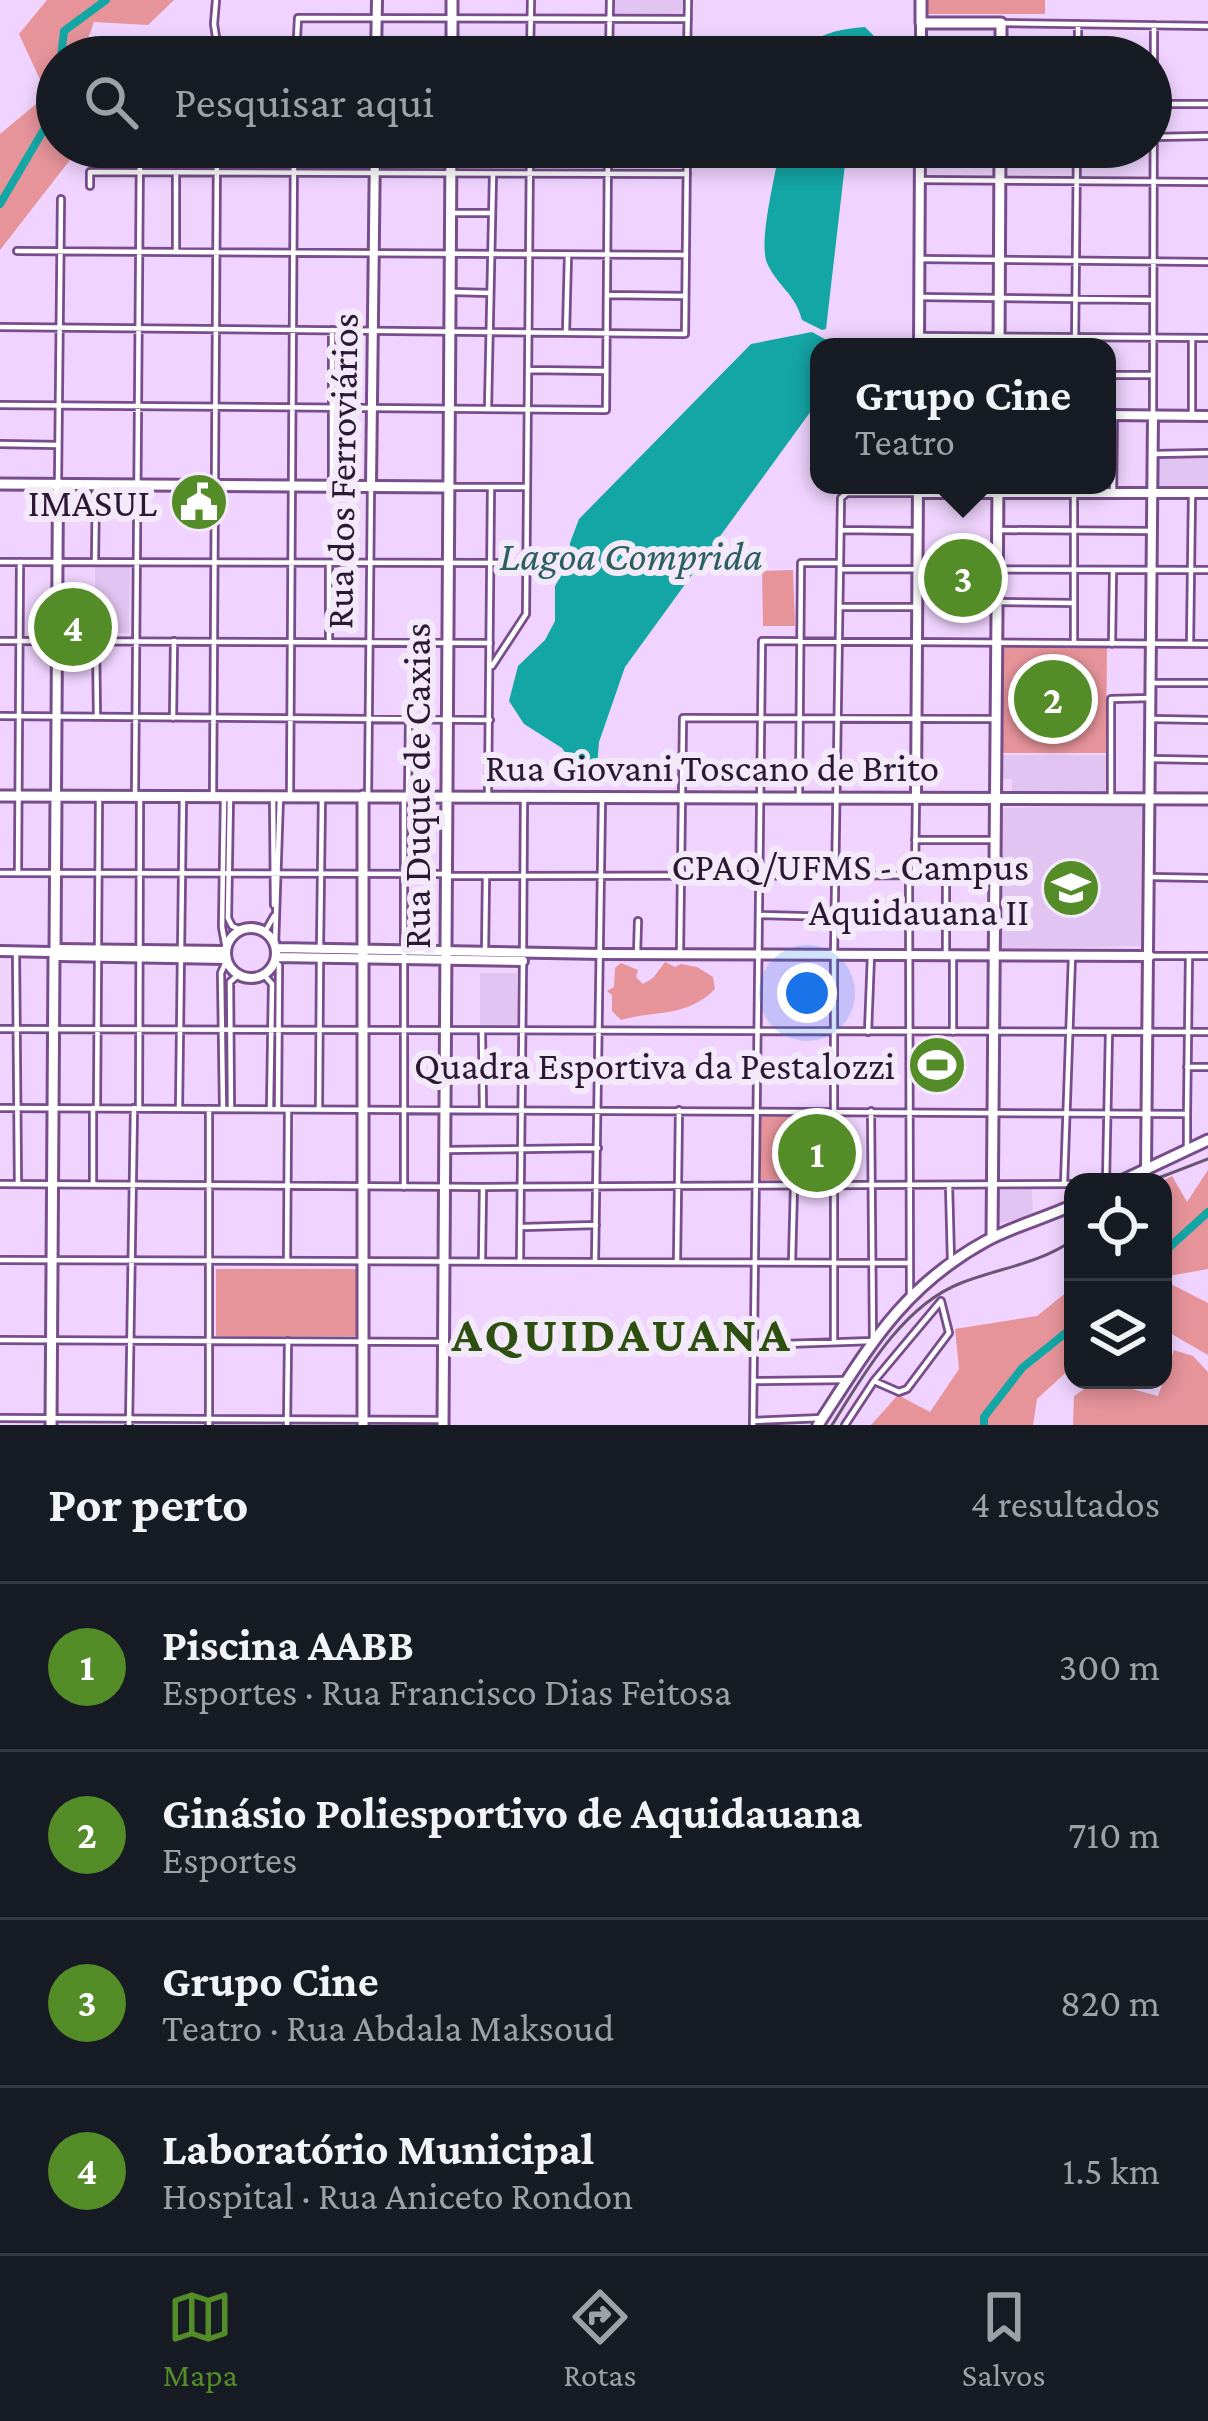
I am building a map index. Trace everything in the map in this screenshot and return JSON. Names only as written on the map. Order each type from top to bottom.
[{"type":"main road","points":[[452,0],[452,36]]},
{"type":"main road","points":[[921,0],[921,23],[1001,23],[1001,36]]},
{"type":"main road","name":"Rua Duque de Caxias","points":[[443,1423],[451,168]]},
{"type":"main road","points":[[999,338],[1000,168]]},
{"type":"main road","points":[[0,484],[449,487]]},
{"type":"main road","points":[[992,1238],[998,494]]},
{"type":"main road","name":"Rua Giovani Toscano de Brito","points":[[0,796],[1208,799]]},
{"type":"main road","points":[[51,1421],[56,796]]},
{"type":"main road","name":"Rua dos Ferroviários","points":[[363,1423],[365,796]]},
{"type":"main road","points":[[1138,1173],[1208,1140]]},
{"type":"main road","points":[[820,1421],[910,1295],[951,1261],[1064,1208]]},
{"type":"street","points":[[216,0],[216,36]]},
{"type":"street","points":[[376,0],[376,36]]},
{"type":"street","points":[[531,0],[531,36]]},
{"type":"street","points":[[609,36],[610,0]]},
{"type":"street","points":[[688,0],[688,36]]},
{"type":"street","points":[[297,36],[298,17],[688,19]]},
{"type":"street","points":[[921,23],[921,36]]},
{"type":"street","points":[[1001,23],[1208,26]]},
{"type":"street","points":[[1078,24],[1078,36]]},
{"type":"street","points":[[1154,26],[1154,36]]},
{"type":"street","points":[[1172,104],[1208,104]]},
{"type":"street","points":[[1172,137],[1208,136]]},
{"type":"street","points":[[129,1422],[139,1030],[135,562],[140,168]]},
{"type":"street","points":[[216,168],[213,718],[228,918],[241,930],[265,932]]},
{"type":"street","points":[[265,932],[274,919],[290,719],[294,168]]},
{"type":"street","name":"Rua dos Ferroviários","points":[[365,796],[375,168]]},
{"type":"street","points":[[492,666],[526,614],[530,168]]},
{"type":"street","points":[[0,405],[606,410],[608,168]]},
{"type":"street","points":[[0,327],[685,334],[687,168]]},
{"type":"street","points":[[919,338],[920,168]]},
{"type":"street","points":[[1075,337],[1076,168]]},
{"type":"street","points":[[1147,1169],[1153,168]]},
{"type":"street","points":[[90,186],[90,172],[687,174]]},
{"type":"street","points":[[176,173],[176,252]]},
{"type":"street","points":[[488,409],[493,174]]},
{"type":"street","points":[[920,180],[1208,182]]},
{"type":"street","points":[[56,796],[62,199]]},
{"type":"street","points":[[451,213],[492,213]]},
{"type":"street","points":[[17,251],[686,255]]},
{"type":"street","points":[[566,333],[568,254]]},
{"type":"street","points":[[919,259],[1208,262]]},
{"type":"street","points":[[450,292],[490,292]]},
{"type":"street","points":[[608,295],[686,296]]},
{"type":"street","points":[[919,297],[1153,300]]},
{"type":"street","points":[[332,330],[332,485]]},
{"type":"street","points":[[1060,338],[1208,338]]},
{"type":"street","points":[[1192,338],[1192,416]]},
{"type":"street","points":[[528,370],[607,371]]},
{"type":"street","points":[[1116,375],[1153,375]]},
{"type":"street","points":[[1116,415],[1208,416]]},
{"type":"street","points":[[0,444],[58,446]]},
{"type":"street","points":[[1153,454],[1208,453]]},
{"type":"street","points":[[95,562],[96,484]]},
{"type":"street","points":[[449,487],[527,487]]},
{"type":"street","points":[[488,796],[490,488]]},
{"type":"street","points":[[1116,493],[1208,493]]},
{"type":"street","points":[[1190,644],[1192,493]]},
{"type":"street","points":[[833,1341],[834,955],[844,494]]},
{"type":"street","points":[[910,1295],[909,955],[916,840],[918,494]]},
{"type":"street","points":[[1074,494],[1074,644]]},
{"type":"street","points":[[841,530],[917,531]]},
{"type":"street","points":[[998,530],[1152,531]]},
{"type":"street","points":[[0,562],[526,563]]},
{"type":"street","points":[[18,872],[20,562]]},
{"type":"street","points":[[799,797],[801,563],[917,569],[1208,570]]},
{"type":"street","points":[[329,564],[329,640]]},
{"type":"street","points":[[1112,644],[1113,570]]},
{"type":"street","points":[[997,602],[1074,603]]},
{"type":"street","points":[[840,607],[917,607]]},
{"type":"street","points":[[96,640],[97,717]]},
{"type":"street","points":[[173,718],[174,640]]},
{"type":"street","points":[[0,641],[490,643]]},
{"type":"street","points":[[820,1421],[753,1423],[762,641],[1208,644]]},
{"type":"street","points":[[1152,682],[1208,683]]},
{"type":"street","points":[[1111,799],[1111,699],[1152,698]]},
{"type":"street","points":[[0,716],[490,720]]},
{"type":"street","points":[[680,954],[683,718],[997,719]]},
{"type":"street","points":[[1152,719],[1208,720]]},
{"type":"street","points":[[404,1187],[409,720]]},
{"type":"street","points":[[1152,759],[1208,760]]},
{"type":"street","points":[[93,1184],[99,796]]},
{"type":"street","points":[[179,1108],[183,796]]},
{"type":"street","points":[[319,1109],[322,796]]},
{"type":"street","points":[[595,1262],[602,796]]},
{"type":"street","points":[[520,1262],[524,797]]},
{"type":"street","points":[[916,840],[995,840]]},
{"type":"street","points":[[0,872],[601,878],[995,875]]},
{"type":"street","points":[[226,872],[226,953],[221,973],[227,1109]]},
{"type":"street","points":[[264,975],[275,953],[276,872]]},
{"type":"street","points":[[485,876],[485,952]]},
{"type":"street","points":[[946,876],[953,1033]]},
{"type":"street","points":[[1151,877],[1208,878]]},
{"type":"street","points":[[759,916],[835,917]]},
{"type":"street","points":[[637,954],[638,921]]},
{"type":"street","points":[[226,953],[241,930]]},
{"type":"street","points":[[265,932],[279,965],[274,1109]]},
{"type":"street","points":[[0,952],[226,953]]},
{"type":"street","points":[[16,952],[18,1184]]},
{"type":"street","points":[[445,956],[485,952],[523,957]]},
{"type":"street","points":[[226,953],[238,975],[264,975]]},
{"type":"street","points":[[275,953],[1208,956]]},
{"type":"street","points":[[868,1033],[871,955]]},
{"type":"street","points":[[1065,1173],[1072,956]]},
{"type":"street","points":[[1187,1150],[1189,956]]},
{"type":"street","points":[[226,1031],[230,982],[238,975]]},
{"type":"street","points":[[264,975],[272,984],[275,1031]]},
{"type":"street","points":[[0,1029],[1208,1032]]},
{"type":"street","points":[[1106,1173],[1108,1032]]},
{"type":"street","points":[[482,1033],[483,1108]]},
{"type":"street","points":[[1187,1067],[1208,1067]]},
{"type":"street","points":[[782,1071],[833,1072]]},
{"type":"street","points":[[0,1108],[1186,1114]]},
{"type":"street","points":[[209,1109],[209,1422]]},
{"type":"street","points":[[287,1261],[288,1109]]},
{"type":"street","points":[[676,1262],[679,1110]]},
{"type":"street","points":[[754,1345],[873,1341],[871,1111]]},
{"type":"street","points":[[445,1150],[598,1148]]},
{"type":"street","points":[[0,1184],[1064,1184]]},
{"type":"street","points":[[949,1185],[951,1261]]},
{"type":"street","points":[[792,1262],[794,1186]]},
{"type":"street","points":[[482,1262],[483,1187]]},
{"type":"street","points":[[521,1228],[596,1225]]},
{"type":"street","points":[[0,1260],[910,1263]]},
{"type":"street","points":[[845,1425],[874,1382],[887,1365],[941,1301],[950,1334],[908,1389],[899,1393],[874,1382]]},
{"type":"street","points":[[0,1340],[443,1342]]},
{"type":"street","points":[[287,1422],[288,1341]]},
{"type":"street","points":[[754,1381],[847,1380]]},
{"type":"street","points":[[0,1418],[443,1423]]},
{"type":"shaded area","points":[[47,0],[174,0],[148,25],[94,22],[89,36],[36,36],[36,71],[19,34]]},
{"type":"shaded area","points":[[611,0],[683,0],[681,16],[611,15]]},
{"type":"shaded area","points":[[926,0],[1045,0],[1045,14],[926,14]]},
{"type":"shaded area","points":[[36,104],[36,168],[64,168],[0,250],[0,134]]},
{"type":"shaded area","points":[[1156,456],[1208,456],[1208,489],[1156,489]]},
{"type":"shaded area","points":[[95,566],[130,566],[129,633],[95,633]]},
{"type":"shaded area","points":[[793,570],[795,626],[763,626],[762,571]]},
{"type":"shaded area","points":[[999,643],[1107,645],[1106,753],[998,753]]},
{"type":"shaded area","points":[[1001,755],[1108,755],[1109,795],[1012,793],[1012,779],[1000,779]]},
{"type":"shaded area","name":"CPAQ/UFMS - Campus Aquidauana II","points":[[1145,806],[1143,946],[997,949],[998,808]]},
{"type":"shaded area","points":[[665,962],[697,967],[713,977],[715,989],[682,1009],[621,1020],[612,1011],[612,995],[607,991],[614,987],[615,968],[621,963],[638,970],[636,977],[643,984]]},
{"type":"shaded area","points":[[480,973],[517,973],[517,1025],[480,1025]]},
{"type":"shaded area","points":[[761,1117],[826,1117],[826,1179],[761,1180]]},
{"type":"shaded area","points":[[1208,1170],[1208,1269],[1172,1275],[1172,1176],[1187,1202]]},
{"type":"shaded area","points":[[1032,1189],[1033,1215],[995,1225],[996,1190]]},
{"type":"shaded area","points":[[216,1269],[361,1269],[361,1336],[216,1336]]},
{"type":"shaded area","points":[[1172,1285],[1208,1303],[1208,1355],[1172,1334]]},
{"type":"shaded area","points":[[1064,1294],[1064,1374],[1037,1399],[1033,1425],[871,1425],[898,1395],[930,1412],[959,1369],[955,1329],[1037,1316]]},
{"type":"shaded area","points":[[1174,1350],[1193,1356],[1208,1372],[1208,1425],[1073,1425],[1074,1396],[1084,1389],[1132,1389],[1158,1396],[1160,1389],[1172,1389]]},
{"type":"water","points":[[865,27],[874,36],[822,36]]},
{"type":"water","points":[[776,168],[845,168],[826,329],[802,320],[767,263],[766,224]]},
{"type":"water","name":"Lagoa Comprida","points":[[812,332],[823,338],[810,338],[810,412],[625,667],[599,742],[596,779],[588,785],[562,748],[524,724],[509,701],[518,666],[545,640],[555,621],[555,586],[570,560],[570,543],[579,519],[751,344]]},
{"type":"waterway","points":[[63,36],[106,0]]},
{"type":"waterway","points":[[0,204],[36,143]]},
{"type":"waterway","points":[[1172,1245],[1208,1212]]},
{"type":"waterway","points":[[984,1425],[984,1417],[1022,1368],[1064,1334]]},
{"type":"railway","points":[[1171,1173],[1208,1159]]},
{"type":"railway","points":[[832,1425],[886,1344],[920,1308],[961,1283],[1064,1246]]},
{"type":"place","name":"IMASUL","points":[[199,502]]},
{"type":"place","name":"Grupo Cine","points":[[963,578]]},
{"type":"place","name":"Laboratório Municipal","points":[[73,627]]},
{"type":"place","name":"Ginásio Poliesportivo de Aquidauana","points":[[1053,699]]},
{"type":"place","name":"CPAQ/UFMS - Campus Aquidauana II","points":[[1071,888]]},
{"type":"place","name":"Quadra Esportiva da Pestalozzi","points":[[937,1065]]},
{"type":"place","name":"Piscina AABB","points":[[817,1153]]},
{"type":"district","name":"AQUIDAUANA","points":[[622,1333]]}]
